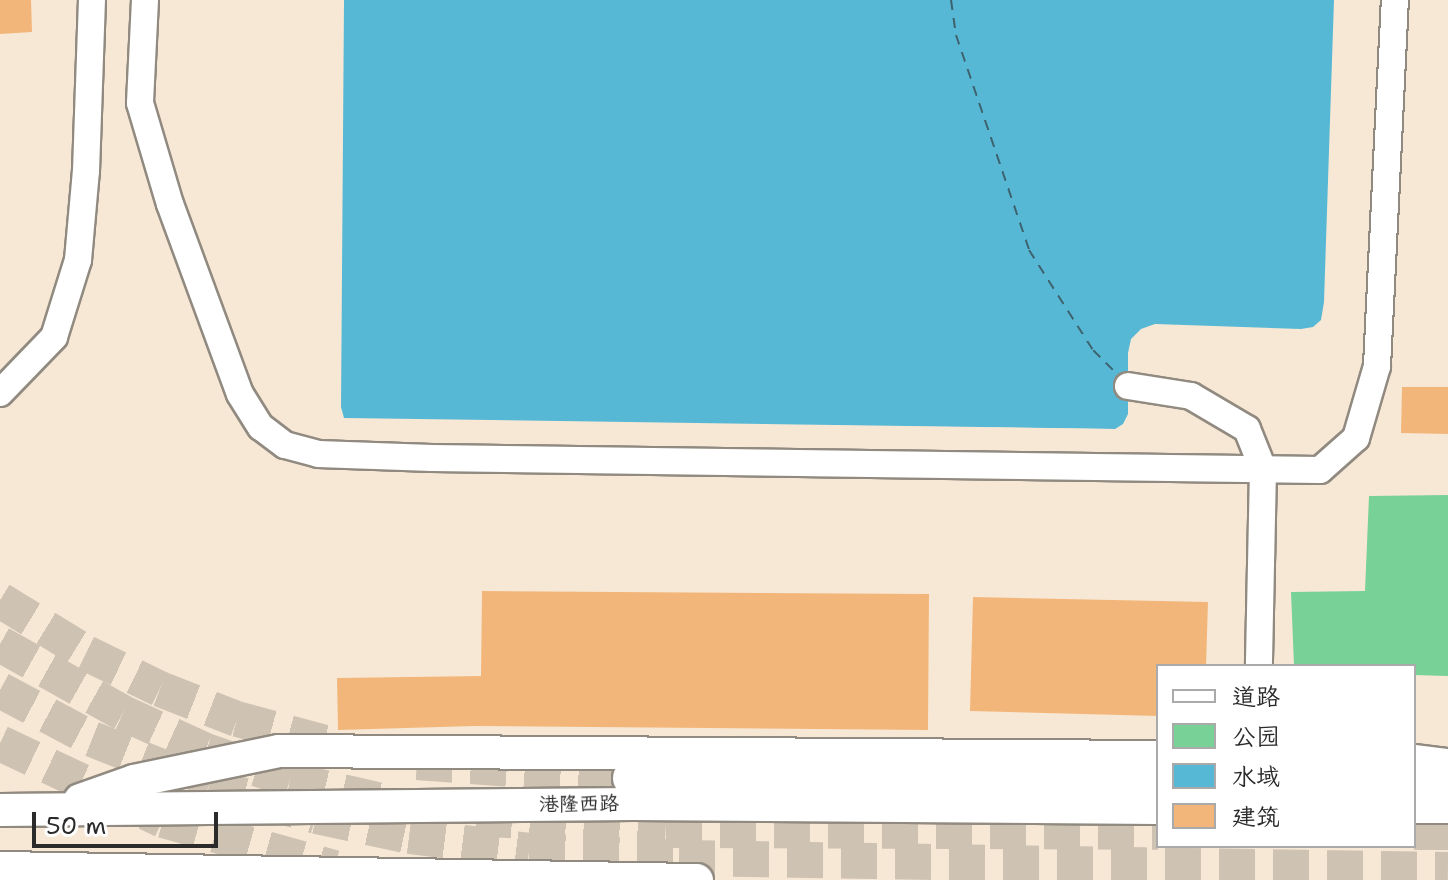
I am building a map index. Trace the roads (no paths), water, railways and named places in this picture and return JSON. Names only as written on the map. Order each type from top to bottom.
[{"type":"highway","points":[[631,778],[1156,780]]},
{"type":"highway","points":[[1416,781],[1448,784]]},
{"type":"main road","points":[[52,809],[134,781],[279,751],[1156,757]]},
{"type":"main road","points":[[1416,761],[1448,765]]},
{"type":"main road","name":"港隆西路","points":[[0,810],[618,804],[1156,808]]},
{"type":"main road","points":[[1416,807],[1448,807]]},
{"type":"main road","points":[[0,868],[54,876],[697,880]]},
{"type":"street","points":[[0,393],[54,337],[78,260],[86,171],[92,0]]},
{"type":"street","points":[[145,0],[140,103],[170,204],[240,394],[261,427],[285,445],[318,454],[432,458],[1320,470],[1356,438],[1377,366],[1395,0]]},
{"type":"street","points":[[1128,386],[1191,396],[1247,429],[1263,469],[1259,664]]},
{"type":"water","points":[[344,0],[1334,0],[1321,320],[1313,327],[1301,329],[1155,324],[1141,329],[1131,339],[1128,353],[1128,414],[1123,424],[1115,429],[344,418],[341,407]]},
{"type":"tunnel","points":[[0,600],[86,653],[160,689],[237,719],[340,747]]},
{"type":"tunnel","points":[[0,644],[123,713],[206,751],[290,780],[382,801]]},
{"type":"tunnel","points":[[0,690],[92,739],[209,786],[316,816],[409,836],[529,851],[679,858],[1448,870]]},
{"type":"tunnel","points":[[0,743],[163,820],[334,868]]},
{"type":"tunnel","points":[[417,762],[631,778]]},
{"type":"tunnel","points":[[476,818],[666,830],[1156,832]]},
{"type":"tunnel","points":[[1416,832],[1448,832]]}]
